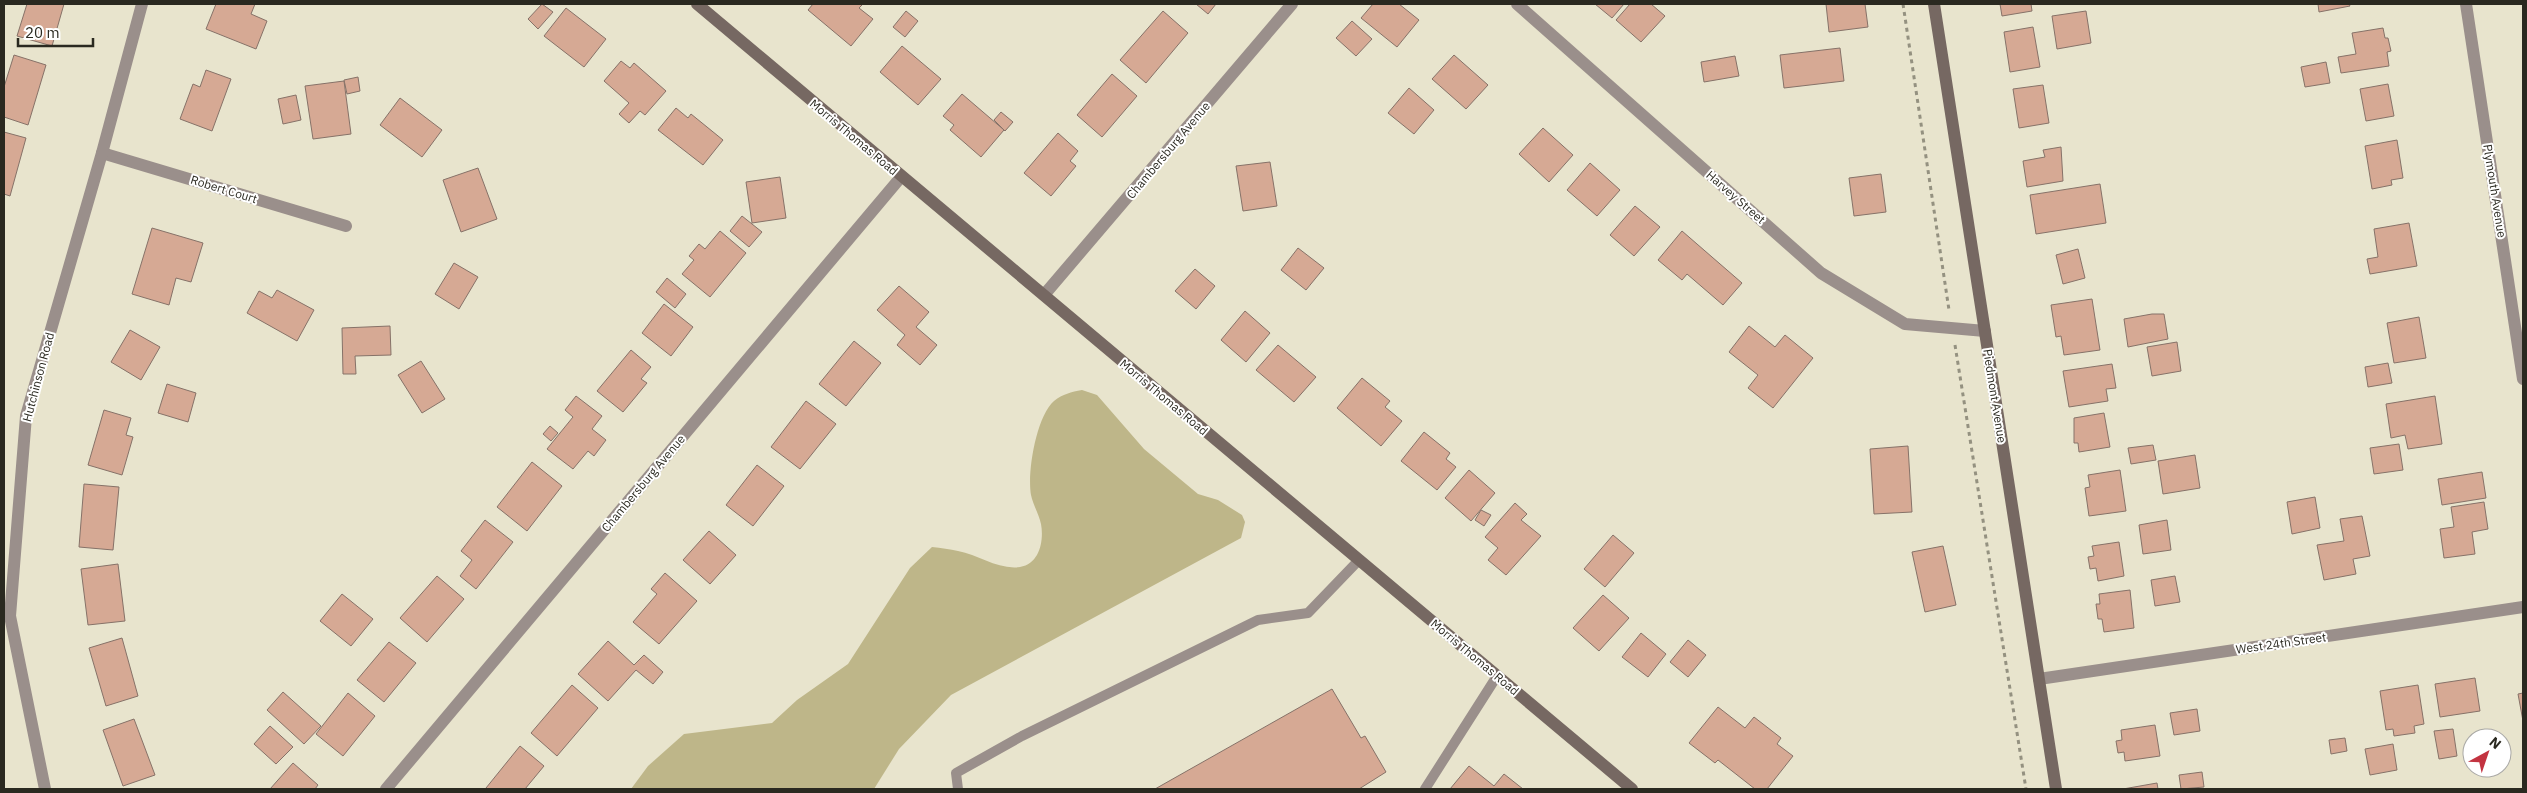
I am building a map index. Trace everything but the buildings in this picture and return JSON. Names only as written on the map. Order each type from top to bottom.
[{"type":"main road","name":"Morris Thomas Road","points":[[697,4],[1632,789]]},
{"type":"main road","name":"Piedmont Avenue","points":[[1934,4],[2056,789]]},
{"type":"street","name":"Hutchinson Road","points":[[45,789],[10,616],[26,416],[102,153],[142,4]]},
{"type":"street","name":"Chambersburg Avenue","points":[[1044,295],[1292,4]]},
{"type":"street","name":"Harvey Street","points":[[1517,4],[1821,273],[1905,324],[1985,331]]},
{"type":"street","name":"Plymouth Avenue","points":[[2466,4],[2523,379]]},
{"type":"street","name":"Robert Court","points":[[102,153],[346,226]]},
{"type":"street","name":"Chambersburg Avenue","points":[[386,789],[901,177]]},
{"type":"street","name":"West 24th Street","points":[[2040,679],[2523,607]]},
{"type":"lane","points":[[958,789],[956,773],[1039,727],[1258,620],[1308,613],[1359,560]]},
{"type":"lane","points":[[1425,789],[1497,676]]},
{"type":"path","points":[[1903,4],[1952,328],[2026,789]]},
{"type":"shaded area","points":[[1082,390],[1097,395],[1144,449],[1198,494],[1218,500],[1242,515],[1245,522],[1241,538],[951,695],[899,749],[874,789],[631,789],[648,766],[684,734],[772,723],[797,700],[848,664],[910,568],[932,547],[966,553],[1004,566],[1020,567],[1032,561],[1039,550],[1042,537],[1041,524],[1032,499],[1030,485],[1034,446],[1038,432],[1042,419],[1054,401],[1067,394]]}]
